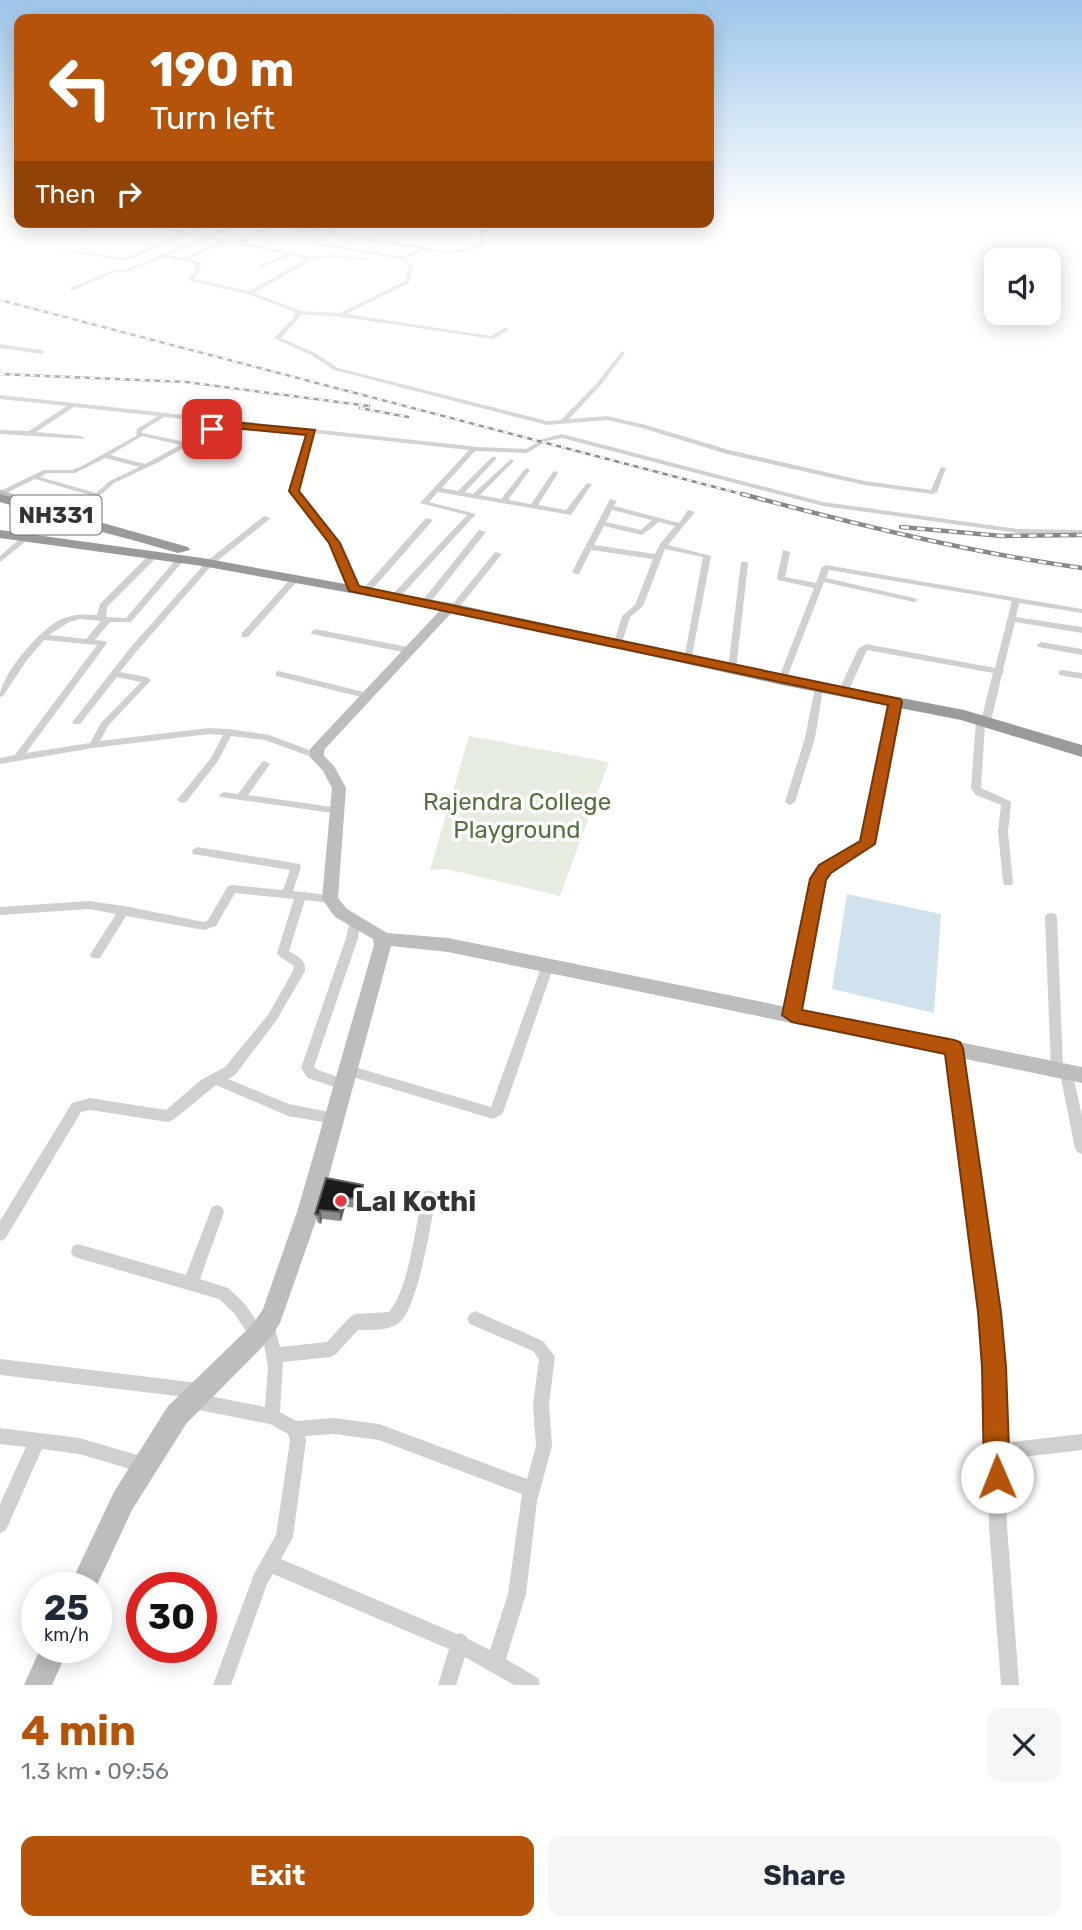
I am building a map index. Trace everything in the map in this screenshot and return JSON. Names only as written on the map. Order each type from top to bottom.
[{"type":"highway","name":"NH331","points":[[0,497],[175,547],[208,563]]},
{"type":"highway","points":[[0,534],[208,563],[452,607],[732,670],[983,720],[1082,751]]},
{"type":"street","points":[[258,296],[291,307],[298,313],[340,315],[493,338],[506,329]]},
{"type":"street","points":[[340,315],[380,296]]},
{"type":"street","points":[[298,313],[277,338],[315,355],[327,365],[547,423],[607,418],[655,429],[727,452],[918,493],[933,492],[943,468]]},
{"type":"street","points":[[0,346],[41,352]]},
{"type":"street","points":[[562,423],[622,353]]},
{"type":"street","points":[[0,397],[221,424],[472,449],[527,451],[545,440],[565,437],[823,504],[1018,531],[1082,532]]},
{"type":"street","points":[[0,406],[12,399]]},
{"type":"street","points":[[33,433],[35,427],[71,406]]},
{"type":"street","points":[[0,497],[49,470],[77,471],[139,437],[139,430],[161,416]]},
{"type":"street","points":[[74,517],[119,478],[221,424]]},
{"type":"street","points":[[0,432],[81,438]]},
{"type":"street","points":[[311,432],[294,491],[335,543],[360,590],[429,520]]},
{"type":"street","points":[[140,434],[184,444]]},
{"type":"street","points":[[395,597],[473,514],[424,504],[472,449]]},
{"type":"street","points":[[104,456],[145,466]]},
{"type":"street","points":[[460,493],[494,458]]},
{"type":"street","points":[[475,496],[511,461]]},
{"type":"street","points":[[503,501],[527,470]]},
{"type":"street","points":[[533,507],[555,473]]},
{"type":"street","points":[[34,477],[97,495]]},
{"type":"street","points":[[436,489],[570,513],[589,484]]},
{"type":"street","points":[[0,497],[142,538]]},
{"type":"street","points":[[0,497],[84,527],[142,538]]},
{"type":"street","points":[[576,572],[612,504],[679,525]]},
{"type":"street","points":[[618,643],[625,619],[639,606],[663,546],[691,512]]},
{"type":"street","points":[[77,722],[208,563],[267,517]]},
{"type":"street","points":[[602,523],[642,533],[657,520]]},
{"type":"street","points":[[426,602],[482,533]]},
{"type":"street","points":[[0,561],[26,538]]},
{"type":"street","points":[[663,546],[707,556],[688,659]]},
{"type":"street","points":[[589,547],[658,557]]},
{"type":"street","points":[[786,552],[781,578],[914,600]]},
{"type":"street","points":[[317,756],[320,744],[452,607],[498,554]]},
{"type":"street","points":[[89,641],[104,619],[103,607],[153,555]]},
{"type":"street","points":[[0,694],[43,637],[67,619],[129,620],[181,559]]},
{"type":"street","points":[[732,670],[744,564]]},
{"type":"street","points":[[782,680],[825,567],[833,566],[1082,611]]},
{"type":"street","points":[[245,635],[296,578]]},
{"type":"street","points":[[1008,882],[1003,832],[1006,803],[976,789],[983,720],[1000,672],[1016,600]]},
{"type":"street","points":[[1012,619],[1082,630]]},
{"type":"street","points":[[314,632],[408,650]]},
{"type":"street","points":[[18,758],[103,643],[43,637]]},
{"type":"street","points":[[1041,645],[1082,652]]},
{"type":"street","points":[[842,692],[862,649],[866,647],[1000,672]]},
{"type":"street","points":[[1062,673],[1082,676]]},
{"type":"street","points":[[93,745],[104,725],[147,680],[114,674]]},
{"type":"street","points":[[279,674],[365,695]]},
{"type":"street","points":[[790,802],[808,747],[819,688]]},
{"type":"street","points":[[792,1015],[818,879],[825,869],[867,844],[895,702]]},
{"type":"street","points":[[0,761],[178,734],[229,732],[265,737],[317,756],[336,779],[339,811],[330,899],[341,913],[382,939],[448,945],[1068,1072]]},
{"type":"street","points":[[181,800],[210,766],[229,732]]},
{"type":"street","points":[[240,798],[265,764]]},
{"type":"street","points":[[224,795],[339,811]]},
{"type":"street","points":[[0,1234],[77,1107],[90,1104],[165,1116],[234,1067],[271,1018],[299,971],[300,964],[283,953],[294,895],[295,866],[197,851]]},
{"type":"street","points":[[0,911],[75,905],[124,910],[207,926],[232,889],[330,899]]},
{"type":"street","points":[[96,955],[124,910]]},
{"type":"street","points":[[1051,917],[1068,1072],[1082,1148]]},
{"type":"street","points":[[355,920],[352,938],[307,1068],[313,1074],[346,1078],[487,1114],[496,1112],[548,965]]},
{"type":"street","points":[[90,1572],[144,1465],[177,1415],[262,1329],[282,1293],[346,1078],[382,939]]},
{"type":"street","points":[[954,1048],[989,1312],[1001,1582],[1010,1685]]},
{"type":"street","points":[[215,1079],[275,1106],[334,1118]]},
{"type":"street","points":[[275,1355],[331,1349],[355,1322],[388,1320],[397,1315],[405,1297],[429,1197]]},
{"type":"street","points":[[191,1283],[217,1212]]},
{"type":"street","points":[[78,1251],[191,1283],[232,1299],[262,1329],[275,1355],[276,1381],[272,1416]]},
{"type":"street","points":[[475,1319],[538,1346],[546,1354],[541,1404],[544,1446],[533,1489],[517,1594],[496,1661]]},
{"type":"street","points":[[0,1367],[195,1396],[272,1416],[295,1429],[344,1426],[379,1432],[533,1489]]},
{"type":"street","points":[[222,1685],[255,1593],[284,1537],[298,1441],[295,1429]]},
{"type":"street","points":[[0,1436],[95,1449],[144,1465]]},
{"type":"street","points":[[0,1524],[37,1441]]},
{"type":"street","points":[[996,1452],[1082,1442]]},
{"type":"street","points":[[270,1563],[327,1590],[460,1642],[496,1661],[531,1685]]},
{"type":"street","points":[[446,1685],[460,1642]]},
{"type":"street","points":[[38,1685],[48,1663]]},
{"type":"green space","name":"Rajendra College Playground","points":[[469,736],[609,762],[560,896],[447,869],[430,870]]},
{"type":"water","points":[[847,894],[941,914],[934,1013],[832,989]]},
{"type":"building","points":[[326,1178],[363,1185],[359,1199],[342,1198],[339,1212],[320,1210],[319,1215],[315,1214]]},
{"type":"railway","points":[[0,300],[749,496]]},
{"type":"railway","points":[[0,374],[186,382],[369,406]]},
{"type":"railway","points":[[360,408],[408,417]]},
{"type":"railway","points":[[742,494],[911,536],[1082,568]]},
{"type":"railway","points":[[901,527],[1002,536],[1082,535]]},
{"type":"place","name":"Lal Kothi","points":[[341,1201]]},
{"type":"route","points":[[212,429],[221,424],[311,432],[294,491],[335,543],[354,589],[895,702],[867,844],[825,869],[818,879],[792,1015],[954,1048],[989,1312],[994,1367],[997,1477]]}]
